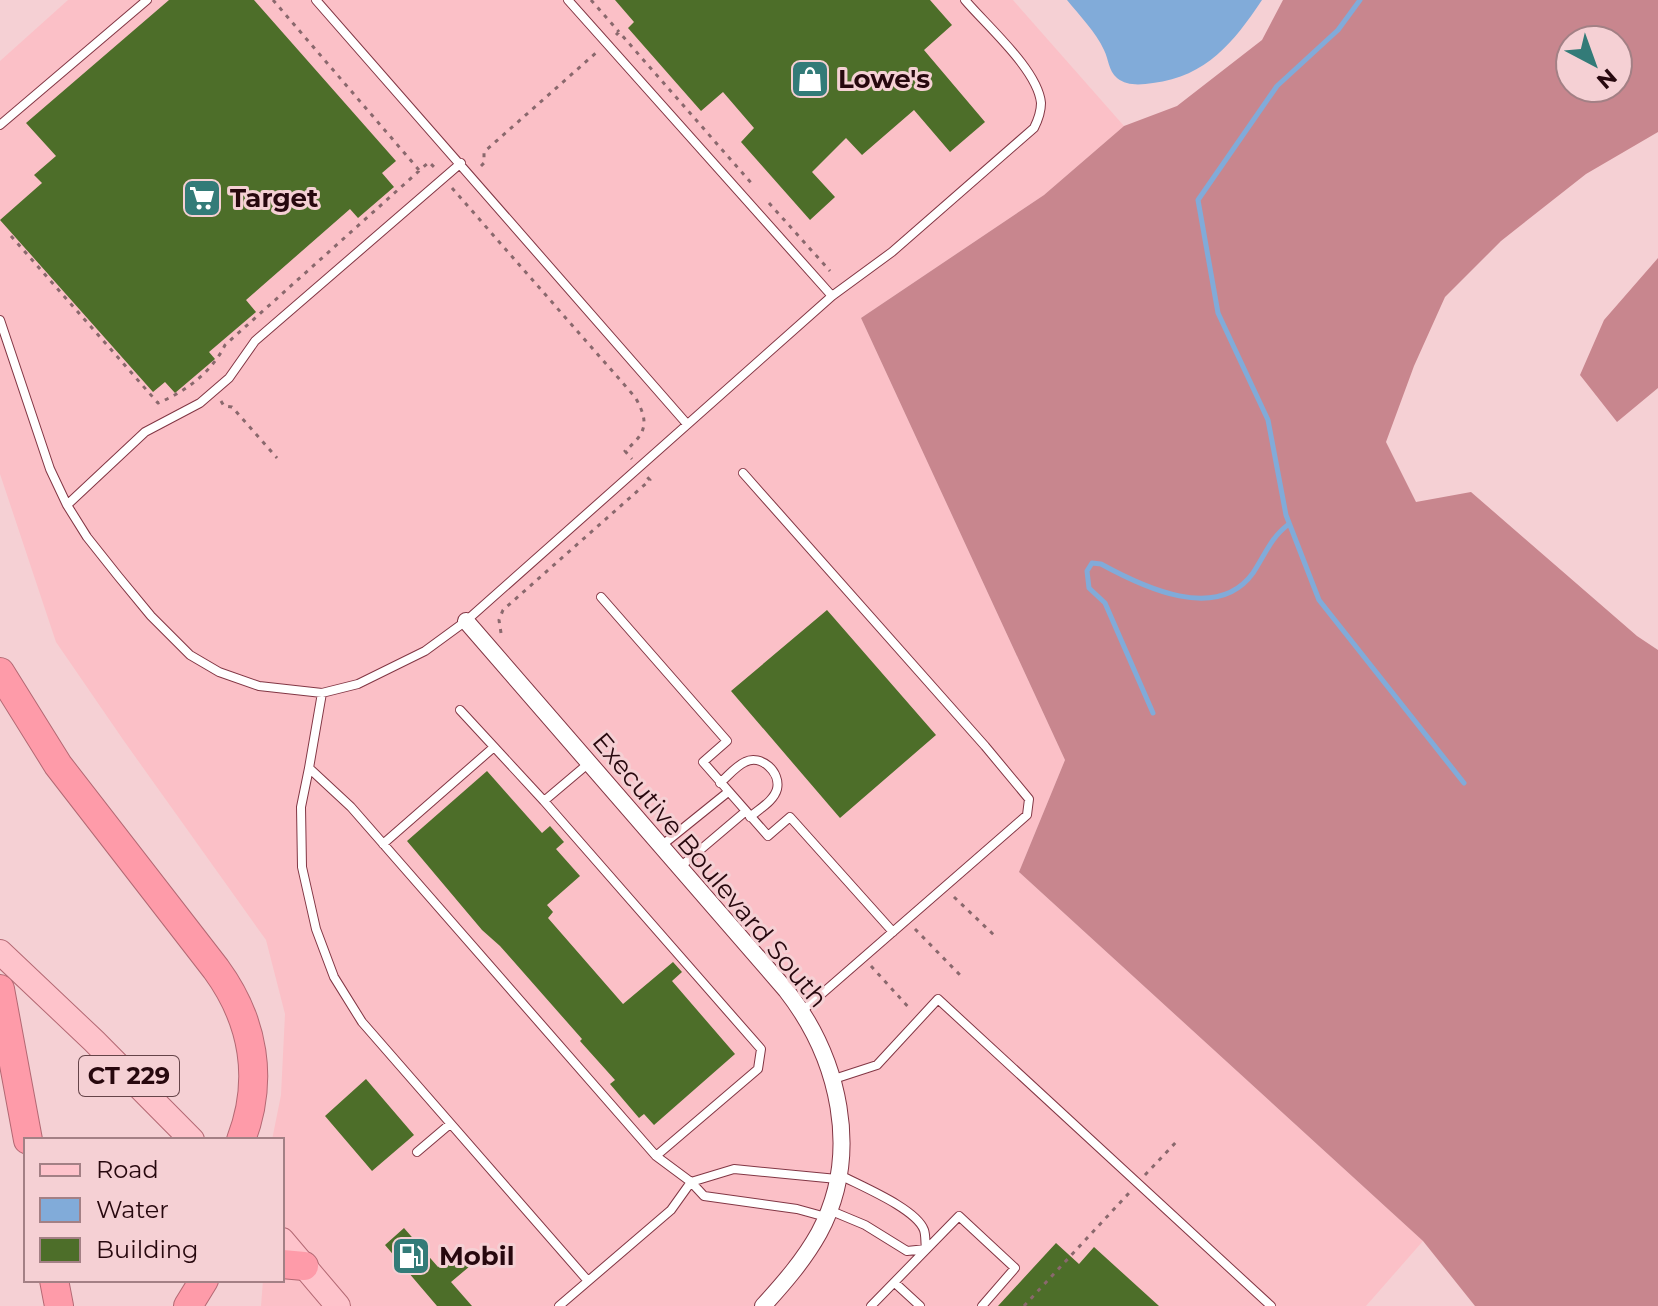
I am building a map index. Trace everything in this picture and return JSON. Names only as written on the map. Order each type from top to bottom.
[{"type":"highway","points":[[0,672],[58,765],[233,994],[246,1023],[254,1076],[252,1100],[242,1138]]},
{"type":"highway","points":[[0,989],[28,1138]]},
{"type":"highway","points":[[54,1282],[59,1306]]},
{"type":"highway","points":[[179,1306],[186,1282]]},
{"type":"highway","points":[[188,1306],[203,1282]]},
{"type":"main road","name":"CT 229","points":[[0,952],[190,1138]]},
{"type":"main road","points":[[284,1245],[293,1265],[338,1306]]},
{"type":"street","name":"Executive Boulevard South","points":[[466,621],[802,1011],[814,1032],[834,1079],[841,1130],[837,1176],[828,1214],[806,1255],[763,1306]]},
{"type":"lane","points":[[0,125],[147,0]]},
{"type":"lane","points":[[316,0],[687,424]]},
{"type":"lane","points":[[568,0],[832,296]]},
{"type":"lane","points":[[0,320],[50,469],[67,505],[87,537],[151,616],[190,655],[219,672],[259,686],[322,693],[358,684],[425,651],[466,621],[832,296],[892,252],[1034,128],[1041,102],[1036,86],[1026,69],[965,0]]},
{"type":"lane","points":[[67,505],[145,432],[200,403],[213,392],[229,378],[255,341],[461,163]]},
{"type":"lane","points":[[743,473],[1029,799],[1027,815],[802,1011]]},
{"type":"lane","points":[[601,597],[727,741],[703,762],[720,783],[768,836],[790,817],[893,932]]},
{"type":"lane","points":[[322,693],[301,807],[302,867],[316,929],[334,977],[362,1022],[588,1281]]},
{"type":"lane","points":[[460,710],[761,1049],[758,1069],[656,1156]]},
{"type":"lane","points":[[383,844],[494,747]]},
{"type":"lane","points":[[680,868],[772,798],[777,790],[777,778],[771,769],[762,761],[753,759],[743,763],[720,783]]},
{"type":"lane","points":[[544,801],[589,763]]},
{"type":"lane","points":[[309,768],[351,807],[656,1156],[691,1182],[704,1196],[828,1214],[865,1225],[907,1251],[926,1249]]},
{"type":"lane","points":[[661,846],[728,792]]},
{"type":"lane","points":[[834,1079],[877,1065],[938,999],[1271,1306]]},
{"type":"lane","points":[[417,1152],[450,1124]]},
{"type":"lane","points":[[559,1306],[671,1210],[691,1182],[734,1169],[837,1176],[892,1202],[913,1217],[923,1228],[926,1249]]},
{"type":"lane","points":[[871,1306],[959,1216],[1015,1268],[982,1306]]},
{"type":"lane","points":[[895,1283],[920,1306]]},
{"type":"path","points":[[273,0],[420,171]]},
{"type":"path","points":[[591,0],[757,189]]},
{"type":"path","points":[[454,190],[484,163],[484,152],[619,32]]},
{"type":"path","points":[[658,76],[665,70]]},
{"type":"path","points":[[11,236],[158,403],[179,395],[217,361],[225,345],[429,162],[635,397],[644,417],[644,430],[639,439],[625,451],[650,480],[503,610],[499,629],[506,640]]},
{"type":"path","points":[[767,201],[830,271]]},
{"type":"path","points":[[198,376],[224,406],[232,407],[277,458]]},
{"type":"path","points":[[945,887],[995,936]]},
{"type":"path","points":[[907,919],[960,975]]},
{"type":"path","points":[[864,957],[899,999],[920,1018]]},
{"type":"path","points":[[1024,1306],[1178,1140]]},
{"type":"shaded area","points":[[68,0],[1013,0],[1124,126],[1044,195],[861,318],[1065,760],[1019,872],[1423,1241],[1366,1306],[261,1306],[263,1282],[284,1282],[284,1138],[272,1138],[281,1095],[285,1014],[266,940],[56,642],[0,474],[0,61]]},
{"type":"shaded area","points":[[1283,0],[1658,0],[1658,132],[1586,174],[1501,241],[1445,297],[1414,366],[1386,442],[1416,502],[1471,492],[1637,636],[1658,650],[1658,1306],[1475,1306],[1423,1241],[1019,872],[1065,760],[861,318],[1044,195],[1124,126],[1177,106],[1262,40]]},
{"type":"shaded area","points":[[1658,258],[1658,388],[1617,422],[1580,375],[1604,320]]},
{"type":"water","points":[[1067,0],[1262,0],[1229,43],[1204,65],[1172,79],[1139,84],[1125,82],[1114,75],[1097,37]]},
{"type":"building","name":"Target","points":[[169,0],[254,0],[396,161],[382,173],[394,187],[358,218],[350,209],[246,300],[256,312],[209,352],[215,359],[175,393],[165,382],[153,392],[0,220],[42,183],[34,175],[56,156],[26,123]]},
{"type":"building","name":"Lowe's","points":[[615,0],[930,0],[952,25],[924,50],[985,122],[950,152],[914,110],[862,155],[846,138],[812,172],[835,197],[810,220],[741,142],[754,128],[723,92],[701,111],[628,28],[634,22]]},
{"type":"building","points":[[827,610],[936,735],[840,818],[731,691]]},
{"type":"building","points":[[487,771],[542,833],[550,826],[564,842],[556,849],[580,876],[547,905],[553,912],[548,918],[623,1004],[673,962],[682,972],[672,981],[735,1054],[654,1125],[644,1114],[639,1118],[610,1084],[615,1080],[580,1041],[582,1039],[500,946],[482,930],[407,841]]},
{"type":"building","points":[[366,1079],[414,1135],[372,1171],[325,1116]]},
{"type":"building","name":"Mobil","points":[[404,1228],[438,1267],[457,1251],[470,1266],[451,1282],[472,1306],[437,1306],[385,1245]]},
{"type":"building","points":[[1056,1243],[1079,1264],[1094,1247],[1159,1306],[998,1306]]},
{"type":"waterway","points":[[1360,0],[1338,30],[1277,86],[1198,200],[1218,313],[1268,420],[1286,515],[1319,600],[1464,783]]},
{"type":"waterway","points":[[1153,713],[1105,603],[1089,588],[1087,571],[1092,563],[1179,596],[1220,596],[1238,588],[1253,573],[1273,540],[1289,524]]},
{"type":"place","name":"Lowe's","points":[[810,79]]},
{"type":"place","name":"Target","points":[[202,198]]},
{"type":"place","name":"Mobil","points":[[411,1256]]}]
